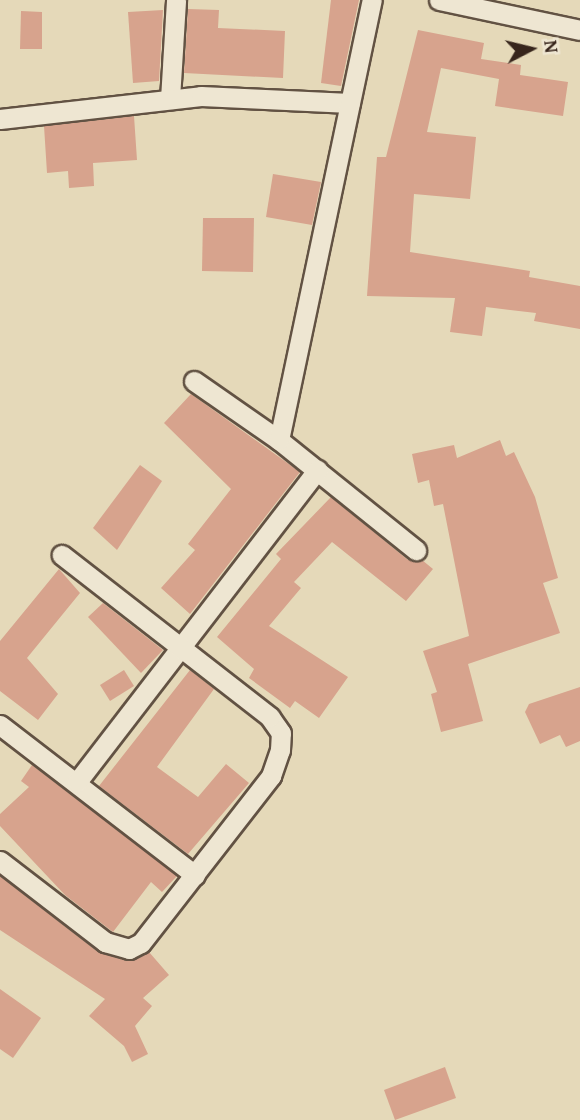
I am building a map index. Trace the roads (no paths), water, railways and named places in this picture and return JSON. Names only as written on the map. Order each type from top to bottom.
[{"type":"street","points":[[170,99],[176,0]]},
{"type":"street","points":[[279,440],[372,0]]},
{"type":"street","points":[[439,0],[580,30]]},
{"type":"street","points":[[0,119],[170,99],[350,103]]},
{"type":"street","points":[[194,381],[279,440],[415,550]]},
{"type":"street","points":[[77,782],[317,470]]},
{"type":"street","points":[[0,861],[119,949],[141,943],[271,776],[281,733],[270,718],[182,645],[62,555]]},
{"type":"street","points":[[0,725],[195,875]]}]
